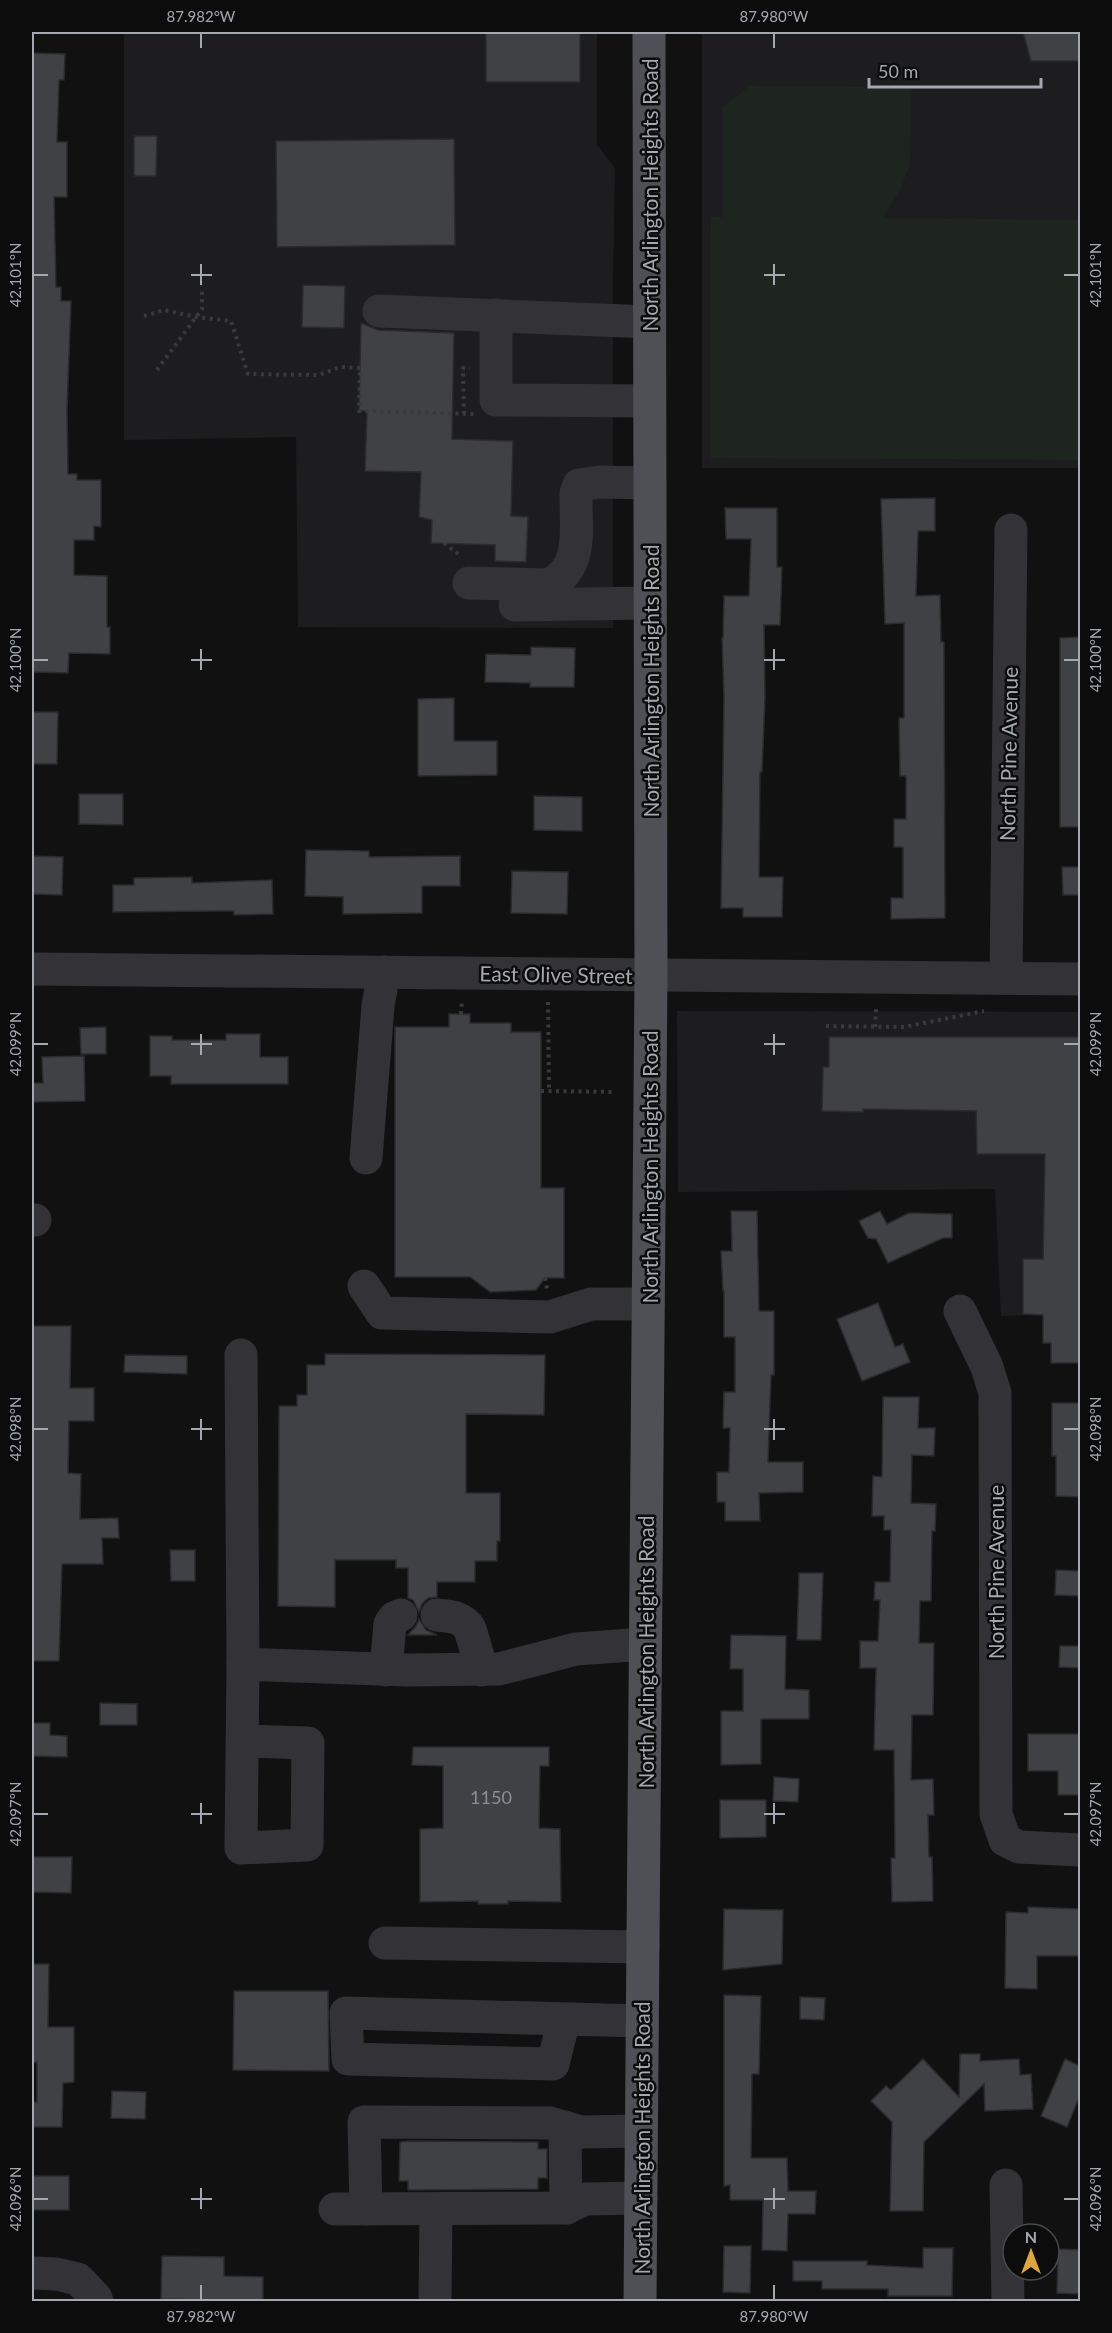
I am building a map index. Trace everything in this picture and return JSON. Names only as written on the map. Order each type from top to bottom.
[{"type":"main road","name":"North Arlington Heights Road","points":[[640,2301],[651,975],[649,32]]},
{"type":"street","points":[[379,311],[650,322]]},
{"type":"street","points":[[496,315],[496,400],[650,401]]},
{"type":"street","points":[[650,483],[599,482],[579,485],[576,493],[574,562],[567,573],[548,585],[468,594],[650,603]]},
{"type":"street","name":"North Pine Avenue","points":[[1006,978],[1011,530]]},
{"type":"street","name":"East Olive Street","points":[[32,969],[1080,979]]},
{"type":"street","points":[[366,1158],[378,1006],[384,972]]},
{"type":"street","points":[[364,1286],[382,1313],[550,1317],[591,1304],[648,1304]]},
{"type":"street","name":"North Pine Avenue","points":[[960,1311],[987,1367],[995,1393],[996,1814],[1005,1840],[1019,1847],[1080,1850]]},
{"type":"street","points":[[241,1355],[243,1741]]},
{"type":"street","points":[[386,1670],[390,1624],[401,1615]]},
{"type":"street","points":[[437,1615],[459,1619],[467,1623],[482,1670]]},
{"type":"street","points":[[243,1664],[386,1670],[482,1670],[499,1669],[576,1649],[645,1644]]},
{"type":"street","points":[[385,1943],[643,1947]]},
{"type":"street","points":[[564,2019],[553,2064],[348,2059],[346,2013],[642,2021]]},
{"type":"street","points":[[641,2131],[581,2132],[550,2123],[364,2122],[351,2209],[566,2208],[585,2199],[641,2198]]},
{"type":"street","points":[[565,2127],[566,2208]]},
{"type":"street","points":[[1006,2185],[1008,2301]]},
{"type":"street","points":[[435,2301],[436,2209]]},
{"type":"street","points":[[32,2273],[56,2274],[78,2279],[97,2301]]},
{"type":"path","points":[[157,370],[202,309],[202,290]]},
{"type":"path","points":[[144,316],[164,310],[231,321],[248,374],[318,375],[340,367],[360,368],[359,411],[484,415],[496,400]]},
{"type":"path","points":[[548,974],[549,1091]]},
{"type":"path","points":[[462,1007],[462,1014]]},
{"type":"path","points":[[875,1027],[876,1009]]},
{"type":"path","points":[[826,1026],[904,1027],[984,1011]]},
{"type":"path","points":[[541,1091],[615,1092]]},
{"type":"shaded area","points":[[124,32],[597,32],[597,145],[615,168],[613,628],[298,627],[296,437],[124,440]]},
{"type":"shaded area","points":[[702,32],[1080,32],[1080,468],[702,468]]},
{"type":"shaded area","points":[[749,86],[912,87],[910,165],[901,188],[883,218],[1080,220],[1080,460],[710,458],[711,217],[723,217],[723,107]]},
{"type":"shaded area","points":[[677,1011],[1080,1012],[1080,1314],[1001,1316],[995,1189],[678,1192]]},
{"type":"building","points":[[486,32],[580,32],[580,82],[486,82]]},
{"type":"building","points":[[1023,32],[1080,32],[1080,61],[1031,61]]},
{"type":"building","points":[[32,53],[65,54],[64,80],[59,80],[57,142],[67,142],[67,197],[54,197],[56,287],[61,287],[61,301],[71,301],[67,410],[68,474],[77,474],[77,480],[101,480],[101,527],[94,526],[94,540],[74,540],[74,575],[107,576],[107,627],[110,627],[110,654],[69,653],[68,673],[32,672]]},
{"type":"building","points":[[134,136],[157,136],[156,176],[134,176]]},
{"type":"building","points":[[454,139],[455,245],[277,247],[276,141]]},
{"type":"building","points":[[303,285],[345,286],[344,328],[302,327]]},
{"type":"building","points":[[361,323],[378,330],[454,333],[452,439],[513,441],[511,516],[528,517],[526,562],[495,561],[495,545],[431,543],[432,520],[419,517],[421,472],[365,471],[367,411],[359,411]]},
{"type":"building","points":[[935,498],[935,531],[918,531],[916,596],[940,595],[941,642],[944,642],[945,918],[891,919],[891,898],[903,898],[903,847],[894,847],[894,819],[906,819],[906,776],[900,776],[899,718],[904,718],[904,623],[885,624],[881,499]]},
{"type":"building","points":[[725,508],[777,508],[777,567],[782,567],[780,625],[764,625],[765,697],[762,772],[760,772],[759,877],[783,877],[782,917],[743,917],[743,908],[721,908],[724,596],[749,596],[751,539],[726,539]]},
{"type":"building","points":[[1080,637],[1080,827],[1060,827],[1060,638]]},
{"type":"building","points":[[531,647],[575,648],[574,687],[530,687],[530,683],[485,682],[486,654],[531,655]]},
{"type":"building","points":[[454,698],[454,741],[497,741],[497,775],[418,776],[418,699]]},
{"type":"building","points":[[32,712],[58,712],[57,764],[32,764]]},
{"type":"building","points":[[79,794],[123,794],[123,825],[79,824]]},
{"type":"building","points":[[534,796],[582,797],[582,831],[534,830]]},
{"type":"building","points":[[306,850],[369,851],[369,857],[460,856],[460,886],[422,886],[422,913],[343,914],[343,897],[305,896]]},
{"type":"building","points":[[32,856],[63,857],[62,895],[32,894]]},
{"type":"building","points":[[1062,867],[1080,867],[1080,895],[1063,895]]},
{"type":"building","points":[[512,871],[568,872],[567,914],[511,913]]},
{"type":"building","points":[[192,877],[192,883],[272,880],[273,914],[234,915],[234,911],[113,912],[113,885],[134,885],[134,878]]},
{"type":"building","points":[[449,1014],[470,1014],[470,1023],[511,1023],[511,1032],[541,1032],[541,1188],[564,1188],[564,1278],[545,1278],[536,1290],[490,1292],[470,1277],[395,1277],[395,1027],[449,1027]]},
{"type":"building","points":[[106,1027],[106,1054],[81,1054],[80,1028]]},
{"type":"building","points":[[226,1034],[260,1034],[260,1057],[288,1057],[288,1084],[171,1084],[171,1076],[150,1076],[150,1036],[172,1036],[172,1040],[226,1040]]},
{"type":"building","points":[[829,1037],[1080,1037],[1080,1363],[1051,1363],[1051,1343],[1043,1343],[1043,1315],[1023,1314],[1023,1259],[1043,1259],[1045,1154],[977,1154],[976,1111],[863,1109],[863,1112],[822,1111],[823,1067],[829,1067]]},
{"type":"building","points":[[84,1056],[85,1101],[33,1102],[33,1083],[43,1083],[42,1057]]},
{"type":"building","points":[[731,1211],[757,1211],[759,1311],[774,1311],[774,1375],[771,1375],[768,1462],[803,1462],[803,1492],[759,1493],[760,1521],[725,1521],[725,1502],[717,1502],[717,1472],[729,1472],[730,1428],[723,1428],[724,1392],[735,1392],[735,1337],[724,1337],[721,1251],[732,1251]]},
{"type":"building","points":[[880,1211],[887,1224],[909,1213],[952,1214],[952,1238],[943,1238],[888,1263],[876,1239],[868,1238],[859,1221]]},
{"type":"building","points":[[878,1303],[895,1347],[903,1344],[910,1362],[862,1381],[837,1319]]},
{"type":"building","points":[[32,1326],[71,1326],[70,1388],[94,1388],[94,1421],[69,1421],[68,1473],[81,1474],[80,1519],[118,1518],[119,1538],[102,1538],[103,1564],[62,1564],[59,1661],[32,1661]]},
{"type":"building","points":[[325,1354],[545,1355],[544,1415],[466,1414],[466,1493],[500,1493],[500,1541],[497,1541],[497,1561],[475,1561],[475,1582],[437,1582],[437,1597],[428,1598],[422,1604],[419,1612],[413,1600],[408,1598],[408,1568],[396,1568],[396,1560],[335,1560],[335,1607],[278,1606],[279,1406],[297,1406],[297,1395],[307,1395],[307,1365],[325,1365]]},
{"type":"building","points":[[125,1355],[187,1356],[187,1374],[124,1372]]},
{"type":"building","points":[[883,1397],[919,1397],[918,1428],[935,1428],[934,1456],[912,1455],[911,1503],[936,1504],[935,1531],[932,1531],[931,1601],[920,1601],[919,1643],[934,1643],[933,1715],[912,1715],[911,1780],[933,1779],[934,1815],[928,1815],[933,1901],[892,1902],[891,1858],[895,1858],[894,1750],[874,1750],[876,1668],[860,1668],[860,1641],[878,1641],[880,1600],[874,1600],[875,1582],[890,1582],[891,1530],[884,1530],[884,1516],[872,1516],[873,1476],[882,1477]]},
{"type":"building","points":[[1052,1403],[1080,1403],[1080,1497],[1056,1496],[1056,1456],[1052,1456]]},
{"type":"building","points":[[170,1550],[195,1550],[195,1581],[171,1581]]},
{"type":"building","points":[[1056,1570],[1080,1571],[1080,1596],[1055,1595]]},
{"type":"building","points":[[799,1573],[823,1573],[821,1640],[797,1640]]},
{"type":"building","points":[[419,1619],[426,1630],[437,1635],[408,1635]]},
{"type":"building","points":[[731,1635],[786,1636],[785,1689],[809,1690],[809,1719],[761,1719],[761,1764],[721,1765],[721,1711],[743,1711],[743,1669],[730,1669]]},
{"type":"building","points":[[1060,1646],[1080,1646],[1080,1668],[1059,1667]]},
{"type":"building","points":[[100,1703],[137,1704],[137,1725],[100,1725]]},
{"type":"building","points":[[32,1723],[50,1723],[50,1735],[67,1736],[67,1757],[32,1756]]},
{"type":"building","points":[[1028,1734],[1080,1734],[1080,1795],[1058,1795],[1058,1771],[1028,1771]]},
{"type":"building","points":[[413,1747],[549,1747],[549,1766],[540,1766],[539,1828],[560,1829],[561,1902],[508,1901],[508,1904],[478,1904],[478,1901],[420,1902],[420,1829],[443,1828],[443,1766],[412,1765]]},
{"type":"building","points":[[774,1777],[799,1779],[798,1802],[773,1801]]},
{"type":"building","points":[[720,1800],[766,1800],[766,1837],[720,1838]]},
{"type":"building","points":[[32,1857],[72,1857],[71,1893],[32,1892]]},
{"type":"building","points":[[1028,1907],[1080,1909],[1080,1956],[1037,1956],[1037,1989],[1005,1988],[1006,1912],[1028,1913]]},
{"type":"building","points":[[724,1909],[783,1910],[782,1964],[723,1970]]},
{"type":"building","points":[[32,1964],[49,1964],[48,2027],[74,2027],[74,2082],[63,2083],[62,2127],[32,2127],[32,2102],[37,2102],[37,2062],[32,2063]]},
{"type":"building","points":[[234,1991],[328,1991],[329,2071],[233,2070]]},
{"type":"building","points":[[724,1995],[761,1996],[759,2074],[752,2074],[751,2158],[787,2158],[788,2191],[816,2191],[815,2214],[788,2214],[787,2251],[762,2250],[763,2200],[730,2200],[730,2185],[724,2186]]},
{"type":"building","points":[[800,1997],[825,1998],[824,2020],[800,2019]]},
{"type":"building","points":[[960,2054],[980,2054],[980,2061],[1019,2059],[1020,2075],[1031,2074],[1033,2109],[985,2111],[984,2084],[924,2142],[923,2211],[890,2211],[892,2122],[871,2101],[886,2086],[891,2090],[923,2059],[959,2097]]},
{"type":"building","points":[[1065,2059],[1080,2066],[1080,2095],[1067,2127],[1041,2116]]},
{"type":"building","points":[[112,2091],[146,2092],[145,2119],[111,2118]]},
{"type":"building","points":[[400,2142],[538,2142],[538,2149],[547,2149],[547,2178],[538,2178],[538,2189],[408,2190],[408,2181],[399,2181]]},
{"type":"building","points":[[32,2176],[69,2176],[69,2210],[32,2210]]},
{"type":"building","points":[[724,2246],[751,2246],[750,2293],[723,2292]]},
{"type":"building","points":[[923,2248],[953,2248],[952,2296],[888,2296],[888,2289],[822,2289],[822,2281],[793,2281],[793,2261],[867,2261],[867,2265],[923,2268]]},
{"type":"building","points":[[1061,2249],[1080,2250],[1080,2294],[1057,2293],[1057,2282],[1061,2282]]},
{"type":"building","points":[[162,2256],[224,2257],[224,2276],[263,2277],[263,2301],[161,2299]]}]
